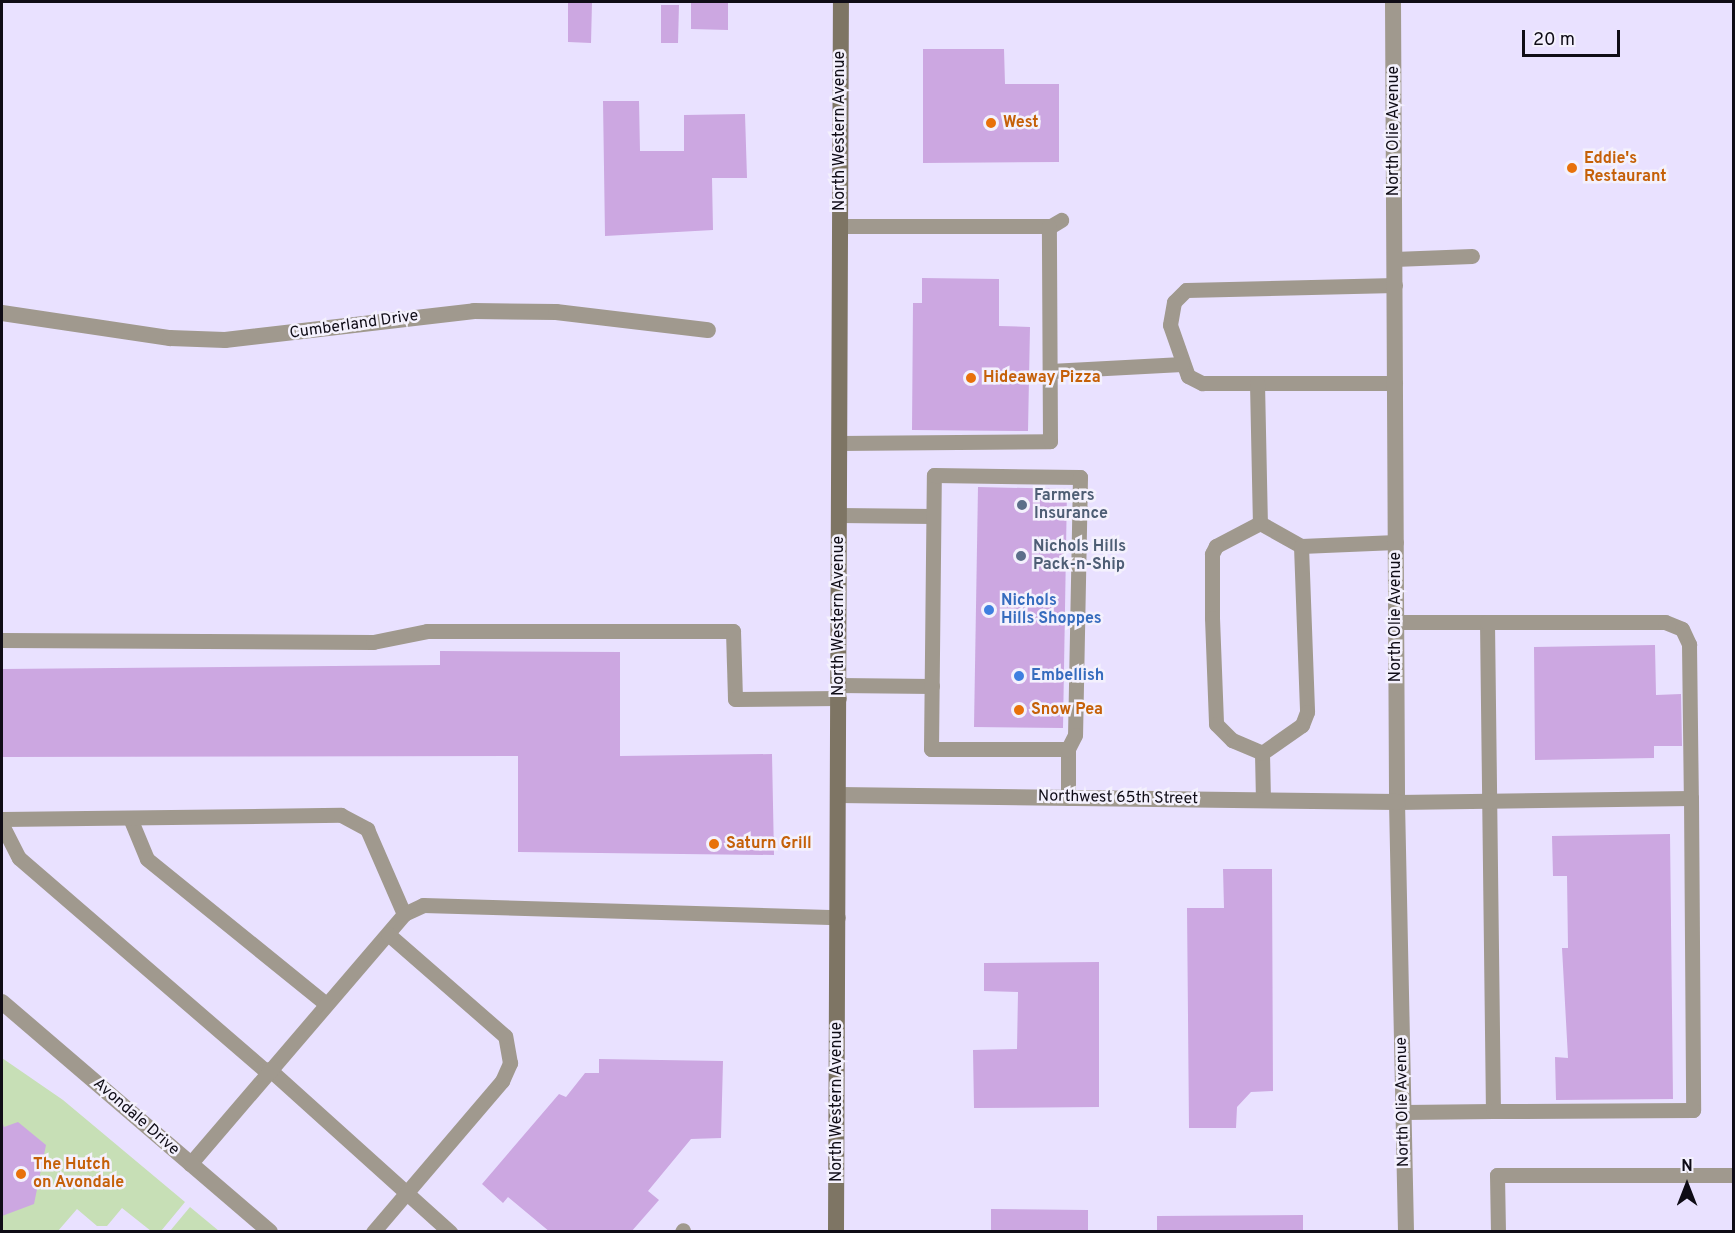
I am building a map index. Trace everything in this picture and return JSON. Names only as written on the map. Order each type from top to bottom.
[{"type":"main road","name":"North Western Avenue","points":[[836,1232],[841,2]]},
{"type":"street","name":"North Olie Avenue","points":[[1393,2],[1397,802],[1406,1232]]},
{"type":"street","name":"Cumberland Drive","points":[[2,313],[149,335],[225,340],[474,310],[556,312],[708,330]]},
{"type":"street","name":"Northwest 65th Street","points":[[838,795],[1397,802]]},
{"type":"street","name":"Avondale Drive","points":[[2,1002],[270,1232]]},
{"type":"lane","points":[[839,443],[1050,441],[1055,224],[840,226]]},
{"type":"lane","points":[[1394,259],[1472,256]]},
{"type":"lane","points":[[1395,285],[1186,290],[1174,302],[1170,325],[1188,376],[1202,383],[1395,383]]},
{"type":"lane","points":[[1050,371],[1182,364]]},
{"type":"lane","points":[[1257,383],[1260,523]]},
{"type":"lane","points":[[1068,749],[931,749],[934,475],[1080,477],[1075,735],[1068,749],[1068,798]]},
{"type":"lane","points":[[839,515],[933,516]]},
{"type":"lane","points":[[1260,523],[1301,546],[1396,542]]},
{"type":"lane","points":[[1260,523],[1216,546],[1212,554],[1212,618],[1216,724],[1232,740],[1262,753]]},
{"type":"lane","points":[[1262,753],[1302,725],[1307,712],[1301,546]]},
{"type":"lane","points":[[1396,622],[1665,622],[1682,629],[1689,644],[1693,1110],[1404,1112]]},
{"type":"lane","points":[[1487,622],[1493,1111]]},
{"type":"lane","points":[[2,640],[373,642],[427,631],[733,631],[735,699],[932,686]]},
{"type":"lane","points":[[1262,753],[1263,800]]},
{"type":"lane","points":[[1397,802],[1691,798]]},
{"type":"lane","points":[[2,819],[341,816],[367,829],[404,914]]},
{"type":"lane","points":[[130,818],[147,859],[326,1004]]},
{"type":"lane","points":[[2,825],[19,858],[268,1070],[450,1232]]},
{"type":"lane","points":[[190,1164],[268,1070],[404,914],[423,905],[838,917]]},
{"type":"lane","points":[[373,1232],[502,1081],[510,1063],[505,1036],[388,934]]},
{"type":"lane","points":[[1498,1232],[1497,1174],[1734,1175]]},
{"type":"green space","points":[[2,1058],[63,1100],[185,1202],[161,1231],[151,1231],[122,1208],[107,1226],[97,1226],[77,1209],[58,1231],[2,1231]]},
{"type":"green space","points":[[190,1207],[219,1231],[170,1231]]},
{"type":"building","points":[[568,2],[592,2],[591,43],[568,42]]},
{"type":"building","points":[[691,2],[728,2],[728,30],[691,29]]},
{"type":"building","points":[[661,5],[679,5],[678,43],[661,43]]},
{"type":"building","name":"West","points":[[923,49],[1004,49],[1005,84],[1059,84],[1059,162],[923,163]]},
{"type":"building","points":[[603,101],[639,101],[640,151],[684,151],[684,115],[745,114],[747,178],[712,178],[713,230],[605,236]]},
{"type":"building","name":"Hideaway Pizza","points":[[922,278],[999,279],[999,326],[1030,327],[1028,431],[912,430],[913,303],[922,303]]},
{"type":"building","points":[[978,487],[1067,489],[1063,728],[974,727]]},
{"type":"building","points":[[1655,645],[1656,695],[1681,694],[1682,746],[1654,746],[1654,758],[1535,760],[1534,647]]},
{"type":"building","points":[[440,651],[620,652],[620,756],[772,754],[774,855],[518,852],[518,756],[2,757],[2,669],[440,665]]},
{"type":"building","points":[[1670,834],[1673,1099],[1556,1100],[1555,1057],[1568,1058],[1562,948],[1568,948],[1567,876],[1553,876],[1552,836]]},
{"type":"building","points":[[1223,869],[1272,869],[1273,1091],[1251,1092],[1237,1107],[1236,1128],[1189,1128],[1187,908],[1224,908]]},
{"type":"building","points":[[1099,962],[1099,1107],[974,1108],[973,1050],[1017,1049],[1018,992],[984,991],[984,963]]},
{"type":"building","points":[[599,1059],[723,1061],[721,1138],[691,1139],[648,1191],[659,1200],[631,1232],[550,1232],[508,1197],[503,1203],[482,1184],[559,1094],[566,1097],[585,1073],[599,1073]]},
{"type":"building","name":"The Hutch on Avondale","points":[[2,1121],[4,1127],[18,1122],[46,1145],[34,1204],[2,1216]]},
{"type":"building","points":[[991,1209],[1088,1210],[1088,1232],[991,1232]]},
{"type":"building","points":[[1303,1215],[1303,1232],[1157,1232],[1157,1216]]},
{"type":"place","name":"West","points":[[991,123]]},
{"type":"place","name":"Eddie's Restaurant","points":[[1572,168]]},
{"type":"place","name":"Hideaway Pizza","points":[[971,378]]},
{"type":"place","name":"Farmers Insurance","points":[[1022,505]]},
{"type":"place","name":"Nichols Hills Pack-n-Ship","points":[[1021,556]]},
{"type":"place","name":"Nichols Hills Shoppes","points":[[989,610]]},
{"type":"place","name":"Embellish","points":[[1019,676]]},
{"type":"place","name":"Snow Pea","points":[[1019,710]]},
{"type":"place","name":"Saturn Grill","points":[[714,844]]},
{"type":"place","name":"The Hutch on Avondale","points":[[21,1174]]}]
